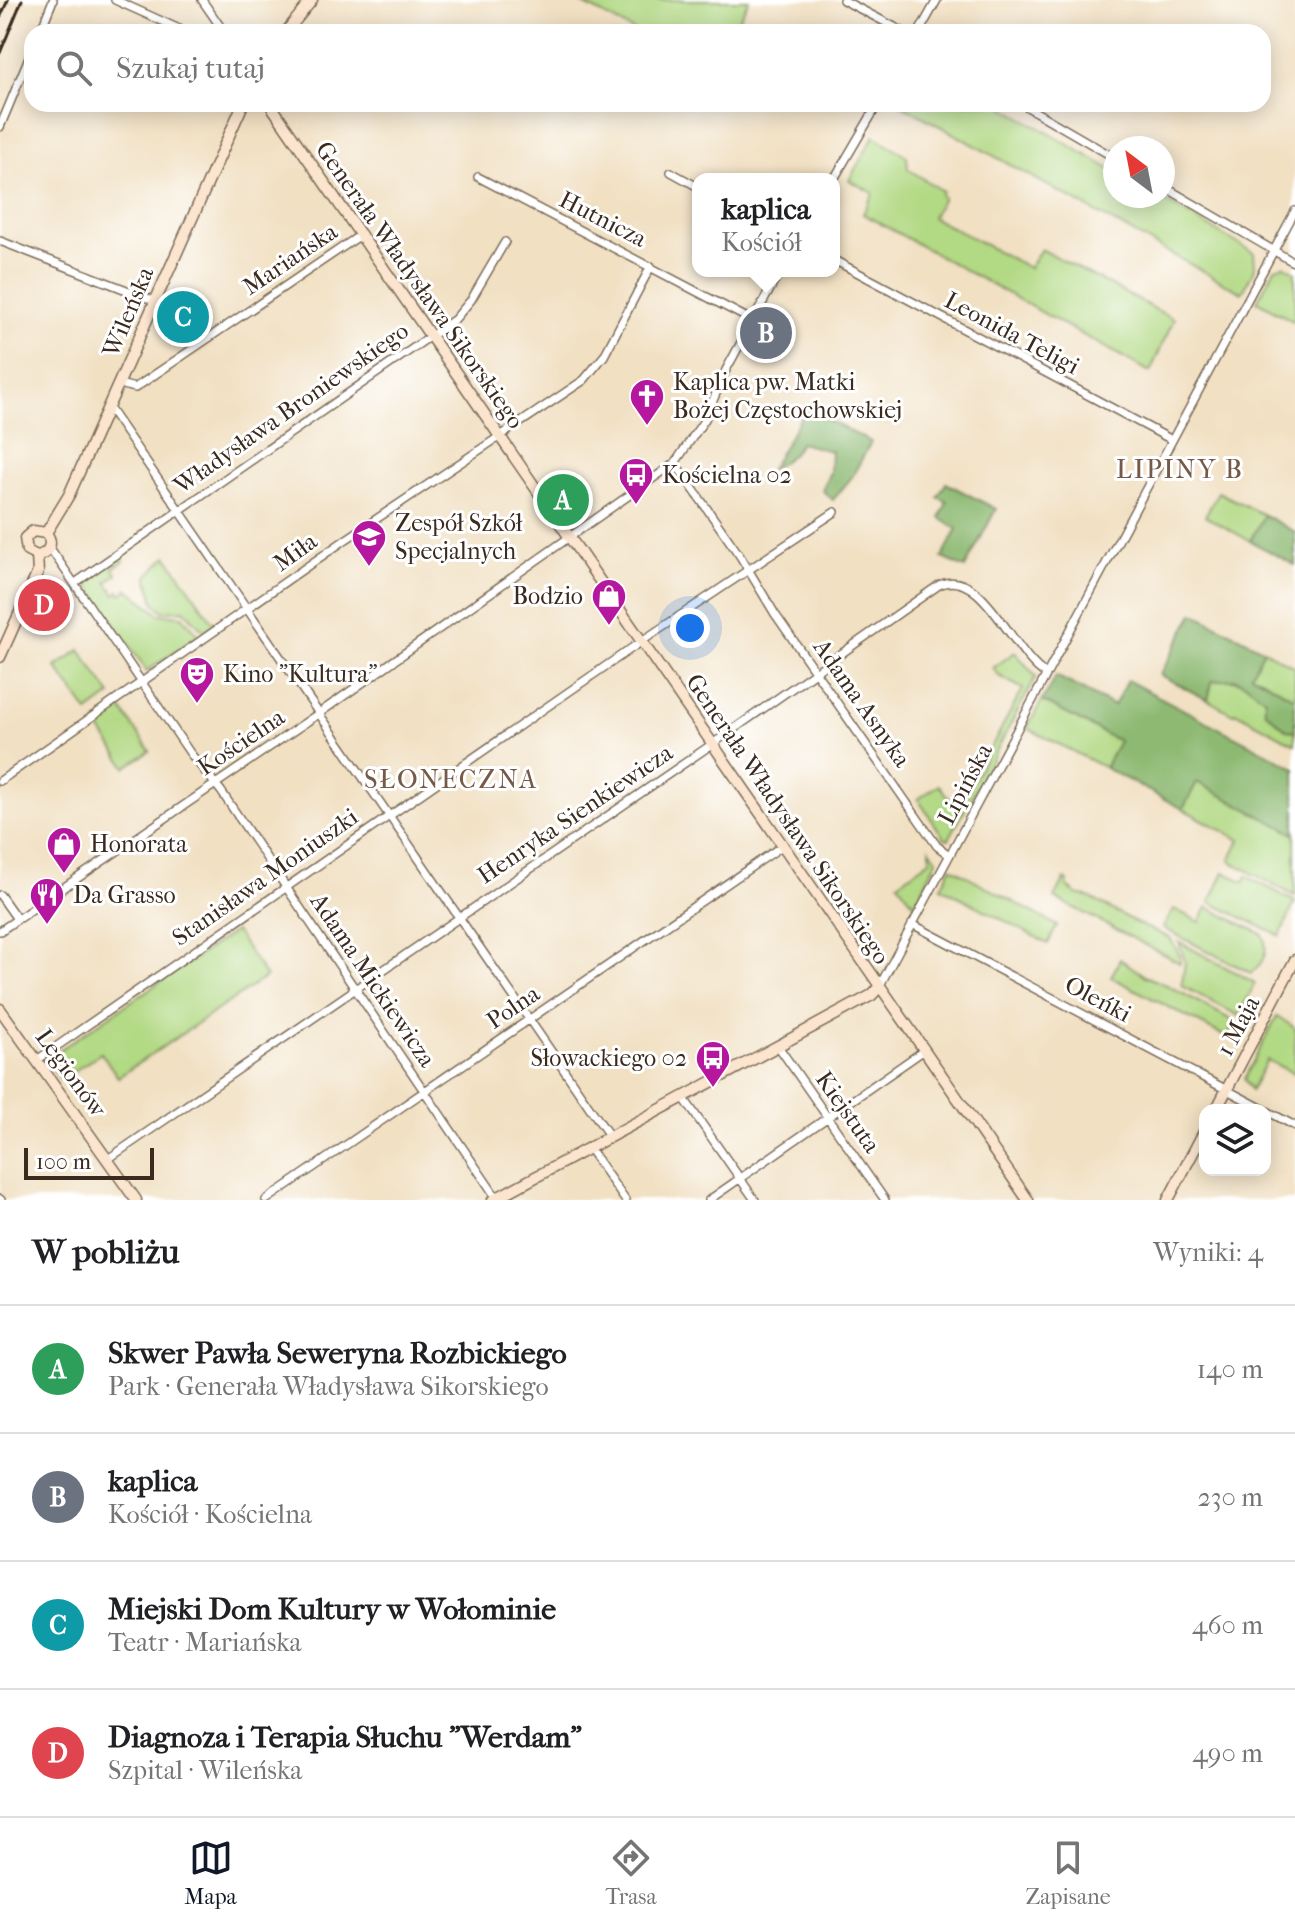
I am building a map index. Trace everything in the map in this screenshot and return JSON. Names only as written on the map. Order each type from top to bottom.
[{"type":"street","points":[[43,24],[53,0]]},
{"type":"street","points":[[115,0],[168,24]]},
{"type":"street","points":[[202,0],[218,24]]},
{"type":"street","points":[[292,24],[312,0]]},
{"type":"street","points":[[843,0],[889,24]]},
{"type":"street","points":[[924,24],[937,0]]},
{"type":"street","points":[[0,127],[24,69]]},
{"type":"street","name":"Wileńska","points":[[46,533],[69,495],[109,408],[239,112]]},
{"type":"street","name":"Generała Władysława Sikorskiego","points":[[276,112],[1028,1200]]},
{"type":"street","points":[[838,173],[873,112]]},
{"type":"street","points":[[1036,112],[1103,151]]},
{"type":"street","points":[[671,172],[692,184]]},
{"type":"street","name":"Hutnicza","points":[[478,177],[751,320]]},
{"type":"street","points":[[1175,193],[1295,263]]},
{"type":"street","name":"Lipińska","points":[[496,1199],[872,995],[879,987],[1295,211]]},
{"type":"street","name":"Mariańska","points":[[119,384],[135,388],[362,234]]},
{"type":"street","points":[[0,241],[155,301]]},
{"type":"street","name":"Władysława Broniewskiego","points":[[75,583],[455,319],[466,307],[505,242]]},
{"type":"street","name":"Leonida Teligi","points":[[840,263],[1172,440]]},
{"type":"street","name":"Miła","points":[[0,781],[499,435],[575,386],[593,371],[604,356],[651,266]]},
{"type":"street","name":"Kościelna","points":[[0,931],[318,714],[675,463],[705,419],[751,320],[776,277]]},
{"type":"street","points":[[109,408],[610,1137]]},
{"type":"street","name":"Adama Asnyka","points":[[675,463],[775,614],[937,846],[949,855]]},
{"type":"street","name":"Stanisława Moniuszki","points":[[37,1060],[642,641],[835,512]]},
{"type":"street","points":[[40,530],[50,538],[50,548],[37,556],[27,551],[25,538],[33,531],[40,530]]},
{"type":"street","name":"Adama Mickiewicza","points":[[50,548],[142,683],[221,791],[496,1199]]},
{"type":"street","points":[[1,650],[38,572],[37,556]]},
{"type":"street","name":"Henryka Sienkiewicza","points":[[108,1159],[939,585],[953,581],[968,585],[978,593],[1032,665],[1046,674]]},
{"type":"street","name":"Polna","points":[[266,1200],[782,846]]},
{"type":"street","points":[[0,895],[17,919]]},
{"type":"street","name":"Oleńki","points":[[912,924],[1253,1104]]},
{"type":"street","name":"1 Maja","points":[[1219,1104],[1295,960]]},
{"type":"street","name":"Legionów","points":[[1,1010],[136,1200]]},
{"type":"street","name":"Kiejstuta","points":[[778,1046],[885,1200]]},
{"type":"street","points":[[709,1200],[923,1051]]},
{"type":"street","points":[[683,1097],[755,1200]]},
{"type":"street","name":"Oleńki","points":[[1271,1113],[1295,1126]]},
{"type":"street","points":[[1168,1200],[1199,1141]]},
{"type":"street","points":[[589,1148],[625,1200]]},
{"type":"green space","points":[[576,0],[749,0],[736,24],[621,24]]},
{"type":"green space","points":[[914,112],[1013,112],[1103,165],[1103,208],[1175,207],[1254,253],[1255,268],[1242,293]]},
{"type":"green space","points":[[874,136],[907,156],[908,169],[942,191],[940,195],[943,198],[932,217],[1029,268],[1041,249],[1174,319],[1150,372],[863,214],[873,193],[849,180]]},
{"type":"green space","points":[[1284,265],[1295,272],[1295,322],[1257,301],[1275,268]]},
{"type":"green space","points":[[806,409],[871,442],[852,477],[833,500],[822,490],[830,472],[831,451],[800,443],[793,454],[769,471]]},
{"type":"green space","points":[[552,475],[556,476],[585,515],[571,519],[559,511],[541,484]]},
{"type":"green space","points":[[946,483],[996,509],[965,568],[942,558],[957,529],[940,518],[947,502],[938,497]]},
{"type":"green space","points":[[1218,492],[1264,515],[1250,541],[1205,516]]},
{"type":"green space","points":[[1264,515],[1295,532],[1295,565],[1250,541]]},
{"type":"green space","points":[[167,556],[214,624],[204,631],[184,610],[163,611],[154,602],[147,576]]},
{"type":"green space","points":[[121,557],[124,561],[113,568],[117,574],[107,582],[115,594],[128,589],[159,614],[182,616],[199,635],[147,671],[86,582]]},
{"type":"green space","points":[[1194,613],[1264,650],[1251,674],[1295,698],[1295,731],[1287,730],[1265,711],[1265,699],[1235,679],[1212,681],[1208,700],[1160,675]]},
{"type":"green space","points":[[80,650],[111,695],[88,712],[56,667]]},
{"type":"green space","points":[[1264,650],[1295,667],[1295,698],[1251,674]]},
{"type":"green space","points":[[1015,652],[1036,677],[949,839],[944,838],[918,799],[939,785],[950,800],[954,797],[962,801],[1023,689],[999,676],[993,668]]},
{"type":"green space","points":[[1056,676],[1114,706],[1127,680],[1295,768],[1295,834],[1197,782],[1183,809],[1105,768],[1119,741],[1042,701]]},
{"type":"green space","points":[[1221,679],[1251,686],[1261,693],[1265,711],[1287,730],[1295,731],[1295,744],[1208,700],[1212,681]]},
{"type":"green space","points":[[1042,701],[1119,741],[1105,768],[1027,728]]},
{"type":"green space","points":[[120,707],[150,751],[126,767],[96,723]]},
{"type":"green space","points":[[1197,782],[1295,834],[1295,896],[1230,861],[1240,840],[1183,809]]},
{"type":"green space","points":[[930,849],[937,860],[915,905],[898,883],[930,860]]},
{"type":"green space","points":[[951,867],[1057,926],[1048,944],[941,887]]},
{"type":"green space","points":[[1224,872],[1244,882],[1247,876],[1295,902],[1280,936],[1210,902]]},
{"type":"green space","points":[[1065,879],[1067,886],[1077,894],[1170,938],[1180,956],[1180,963],[1055,898]]},
{"type":"green space","points":[[1207,907],[1262,934],[1264,955],[1251,973],[1163,928],[1174,909],[1200,922]]},
{"type":"green space","points":[[235,931],[266,977],[118,1077],[101,1053],[61,1080],[46,1059]]},
{"type":"green space","points":[[1179,942],[1255,983],[1239,1016],[1184,987],[1185,962]]},
{"type":"green space","points":[[1120,959],[1145,976],[1235,1022],[1228,1038],[1111,977]]},
{"type":"green space","points":[[1277,1016],[1295,1028],[1295,1074],[1267,1060],[1251,1090],[1244,1079]]},
{"type":"railway","points":[[0,18],[8,0]]},
{"type":"railway","points":[[0,53],[22,0]]},
{"type":"place","name":"Miejski Dom Kultury w Wołominie","points":[[183,317]]},
{"type":"place","name":"kaplica","points":[[766,333]]},
{"type":"place","name":"Kaplica pw. Matki Bożej Częstochowskiej","points":[[647,427]]},
{"type":"place","name":"Skwer Pawła Seweryna Rozbickiego","points":[[563,500]]},
{"type":"place","name":"Kościelna 02","points":[[636,506]]},
{"type":"place","name":"Zespół Szkół Specjalnych","points":[[369,568]]},
{"type":"place","name":"Diagnoza i Terapia Słuchu \"Werdam\"","points":[[44,605]]},
{"type":"place","name":"Bodzio","points":[[609,627]]},
{"type":"place","name":"Kino \"Kultura\"","points":[[197,705]]},
{"type":"place","name":"Honorata","points":[[64,875]]},
{"type":"place","name":"Da Grasso","points":[[47,926]]},
{"type":"place","name":"Słowackiego 02","points":[[713,1089]]},
{"type":"district","name":"LIPINY B","points":[[1180,469]]},
{"type":"district","name":"SŁONECZNA","points":[[451,779]]}]
